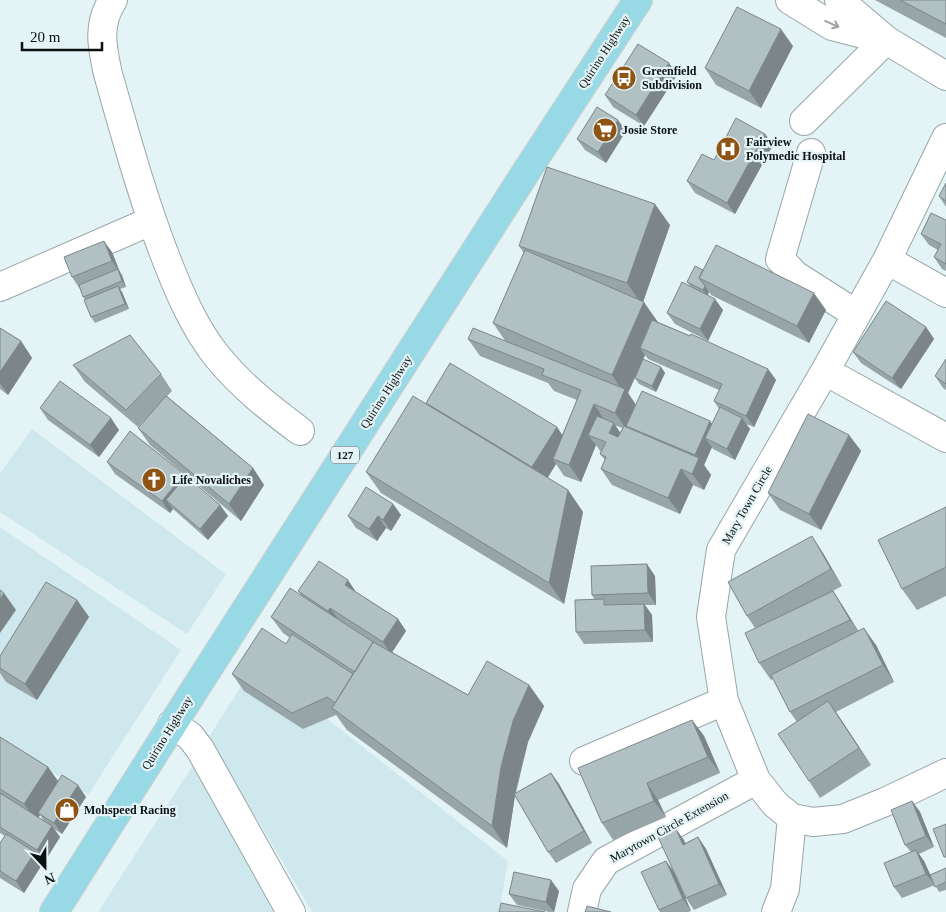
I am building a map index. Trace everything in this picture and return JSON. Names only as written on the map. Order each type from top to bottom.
[{"type":"main road","name":"Quirino Highway","points":[[54,912],[172,724],[638,0]]},
{"type":"street","points":[[113,0],[106,11],[102,29],[103,50],[108,74],[151,221],[181,297],[215,354],[238,380],[300,431]]},
{"type":"street","points":[[790,0],[832,26],[886,40]]},
{"type":"street","points":[[840,0],[886,40],[946,76]]},
{"type":"street","points":[[804,121],[886,40]]},
{"type":"street","name":"Mary Town Circle","points":[[792,818],[775,804],[756,780],[724,701],[711,617],[721,550],[825,371],[886,260],[946,138]]},
{"type":"street","points":[[811,153],[780,259],[795,275],[856,314]]},
{"type":"street","points":[[0,287],[151,221]]},
{"type":"street","points":[[886,260],[946,293]]},
{"type":"street","points":[[825,371],[946,438]]},
{"type":"street","points":[[584,761],[724,701]]},
{"type":"street","points":[[172,724],[190,736],[200,749],[291,912]]},
{"type":"street","points":[[776,912],[785,890],[792,818],[813,822],[843,818],[885,802],[946,772]]},
{"type":"street","name":"Marytown Circle Extension","points":[[582,912],[587,889],[606,861],[756,780]]},
{"type":"shaded area","points":[[32,429],[226,574],[187,634],[0,512],[0,473]]},
{"type":"shaded area","points":[[0,527],[181,650],[88,795],[0,739]]},
{"type":"shaded area","points":[[256,663],[508,861],[499,912],[312,912],[261,825],[207,740]]},
{"type":"shaded area","points":[[193,765],[274,912],[98,912]]},
{"type":"building","points":[[900,0],[946,0],[946,24]]},
{"type":"building","points":[[737,7],[781,29],[749,91],[705,68]]},
{"type":"building","points":[[638,44],[669,63],[636,115],[605,95]]},
{"type":"building","points":[[597,107],[618,120],[598,152],[577,139]]},
{"type":"building","points":[[736,118],[765,134],[727,203],[687,181],[702,154],[714,160]]},
{"type":"building","points":[[547,167],[655,204],[627,283],[519,246]]},
{"type":"building","points":[[946,183],[946,201],[939,196]]},
{"type":"building","points":[[931,213],[946,220],[946,264],[934,257],[941,244],[921,234]]},
{"type":"building","points":[[104,241],[112,261],[72,277],[64,257]]},
{"type":"building","points":[[716,245],[814,293],[797,326],[699,278]]},
{"type":"building","points":[[525,250],[644,302],[612,375],[493,323]]},
{"type":"building","points":[[695,266],[703,270],[699,278],[705,286],[703,290],[687,282]]},
{"type":"building","points":[[118,269],[122,281],[83,297],[79,285]]},
{"type":"building","points":[[682,282],[715,299],[700,329],[667,313]]},
{"type":"building","points":[[118,286],[125,304],[91,317],[84,300]]},
{"type":"building","points":[[886,301],[926,327],[892,378],[853,352]]},
{"type":"building","points":[[652,320],[690,336],[691,334],[768,369],[746,416],[714,401],[722,384],[640,348]]},
{"type":"building","points":[[0,328],[21,341],[0,372]]},
{"type":"building","points":[[473,328],[625,389],[615,413],[594,404],[569,465],[553,459],[581,390],[542,375],[544,369],[468,339]]},
{"type":"building","points":[[130,335],[161,374],[126,410],[73,365]]},
{"type":"building","points":[[643,359],[661,367],[652,386],[635,378]]},
{"type":"building","points":[[946,359],[946,384],[935,376]]},
{"type":"building","points":[[450,363],[557,427],[532,467],[426,403]]},
{"type":"building","points":[[60,381],[111,418],[90,445],[40,408]]},
{"type":"building","points":[[642,391],[710,421],[695,455],[626,426]]},
{"type":"building","points":[[166,396],[253,468],[229,504],[138,428]]},
{"type":"building","points":[[413,396],[568,490],[549,583],[366,472]]},
{"type":"building","points":[[720,407],[742,418],[727,449],[705,438]]},
{"type":"building","points":[[808,414],[849,435],[809,514],[768,493]]},
{"type":"building","points":[[597,416],[614,423],[609,433],[618,437],[624,426],[699,458],[692,474],[681,469],[668,498],[601,469],[606,457],[600,454],[606,442],[588,435]]},
{"type":"building","name":"Life Novaliches","points":[[130,431],[184,474],[162,501],[107,462]]},
{"type":"building","points":[[186,476],[220,505],[200,529],[166,500]]},
{"type":"building","points":[[366,487],[393,504],[383,520],[378,516],[369,529],[348,516]]},
{"type":"building","points":[[946,507],[946,567],[902,589],[878,540]]},
{"type":"building","points":[[812,536],[831,569],[747,616],[728,582]]},
{"type":"building","points":[[319,561],[348,580],[345,585],[398,619],[383,642],[330,608],[328,611],[298,591]]},
{"type":"building","points":[[647,564],[648,593],[592,595],[591,566]]},
{"type":"building","points":[[46,582],[77,600],[25,684],[0,668],[0,656]]},
{"type":"building","points":[[290,588],[373,642],[355,672],[271,617]]},
{"type":"building","points":[[0,590],[4,593],[0,599]]},
{"type":"building","points":[[833,591],[850,620],[759,663],[745,633]]},
{"type":"building","points":[[604,599],[604,605],[644,604],[645,630],[576,632],[575,600]]},
{"type":"building","points":[[262,628],[286,644],[292,634],[353,674],[335,703],[327,697],[292,713],[232,674]]},
{"type":"building","points":[[864,628],[883,665],[790,712],[771,675]]},
{"type":"building","points":[[373,642],[468,695],[487,661],[529,685],[513,721],[501,767],[492,826],[332,708]]},
{"type":"building","points":[[828,701],[859,748],[809,781],[778,734]]},
{"type":"building","points":[[692,720],[708,757],[647,783],[654,801],[602,823],[578,768]]},
{"type":"building","points":[[0,737],[48,767],[24,804],[0,789]]},
{"type":"building","points":[[551,773],[584,831],[548,852],[514,794]]},
{"type":"building","points":[[62,775],[78,785],[54,823],[38,813]]},
{"type":"building","points":[[0,793],[52,826],[37,850],[0,827]]},
{"type":"building","points":[[912,801],[926,836],[905,845],[891,810]]},
{"type":"building","points":[[946,824],[946,857],[944,857],[933,829]]},
{"type":"building","points":[[676,829],[683,845],[698,837],[719,884],[686,898],[658,837]]},
{"type":"building","points":[[6,834],[35,852],[16,881],[0,871],[0,843]]},
{"type":"building","points":[[916,850],[926,874],[894,887],[884,863]]},
{"type":"building","points":[[666,861],[683,899],[659,910],[641,872]]},
{"type":"building","points":[[946,868],[946,882],[935,887],[930,875]]},
{"type":"building","points":[[514,872],[551,880],[546,902],[509,894]]},
{"type":"building","points":[[501,903],[545,912],[499,912]]},
{"type":"building","points":[[587,906],[611,912],[585,912]]},
{"type":"place","name":"Greenfield Subdivision","points":[[624,78]]},
{"type":"place","name":"Josie Store","points":[[605,130]]},
{"type":"place","name":"Fairview Polymedic Hospital","points":[[728,149]]},
{"type":"place","name":"Life Novaliches","points":[[154,480]]},
{"type":"place","name":"Mohspeed Racing","points":[[67,810]]}]
